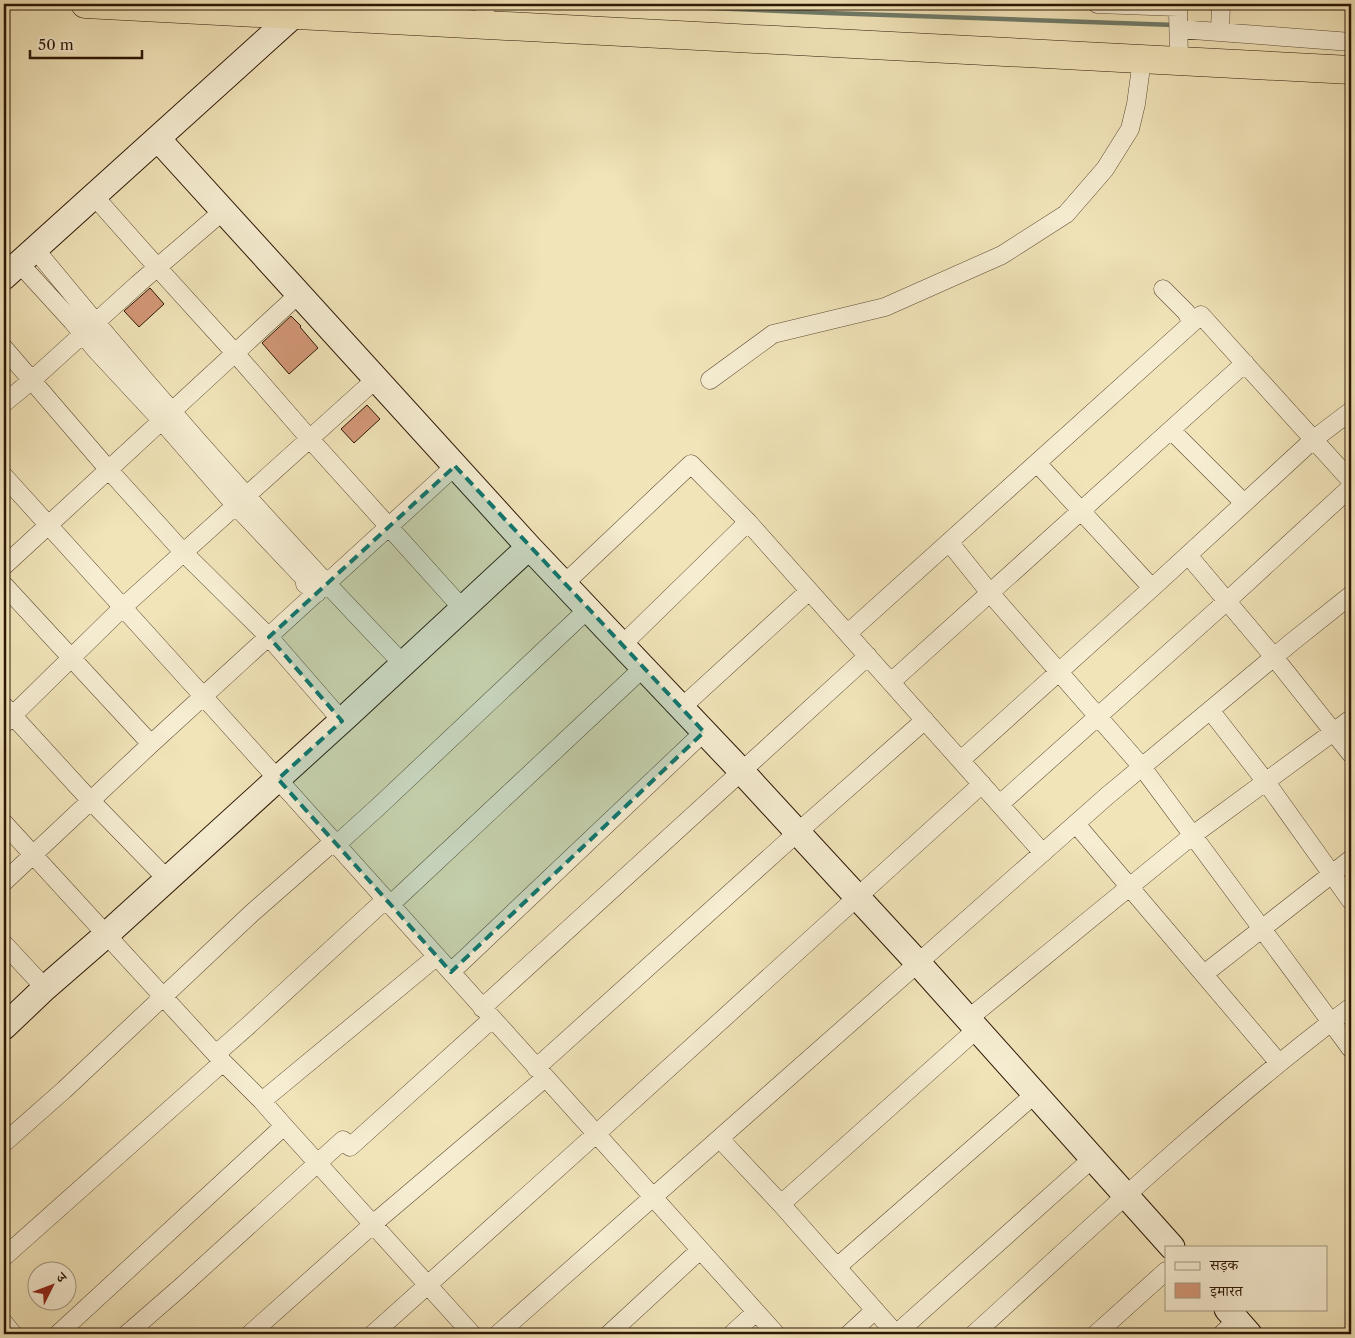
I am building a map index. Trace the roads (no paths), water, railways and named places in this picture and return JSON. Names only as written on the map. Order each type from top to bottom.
[{"type":"highway","points":[[85,4],[149,5],[294,15],[484,14],[1142,60],[1351,70]]},
{"type":"street","points":[[1097,4],[1178,7],[1179,62]]},
{"type":"street","points":[[1220,32],[1221,4]]},
{"type":"street","points":[[294,15],[19,263],[89,328],[240,500],[322,588],[403,664]]},
{"type":"street","points":[[1179,29],[1351,42]]},
{"type":"street","points":[[710,380],[773,334],[885,307],[1002,255],[1066,214],[1105,169],[1130,129],[1136,104],[1142,60]]},
{"type":"street","points":[[158,138],[529,547],[742,772],[918,963],[1171,1246]]},
{"type":"street","points":[[94,196],[462,608]]},
{"type":"street","points":[[4,403],[223,211]]},
{"type":"street","points":[[1163,289],[1186,312],[1192,323]]},
{"type":"street","points":[[4,566],[299,294]]},
{"type":"street","points":[[848,633],[1201,315],[1351,481]]},
{"type":"street","points":[[4,348],[108,469],[183,552],[269,637],[342,721]]},
{"type":"street","points":[[891,682],[1245,363]]},
{"type":"street","points":[[167,879],[7,715],[71,658],[122,607],[376,379]]},
{"type":"street","points":[[961,760],[1314,439],[1351,411]]},
{"type":"street","points":[[1171,430],[1244,503]]},
{"type":"street","points":[[1037,463],[1152,588]]},
{"type":"street","points":[[564,584],[691,464],[748,522],[1043,852]]},
{"type":"street","points":[[4,882],[455,466]]},
{"type":"street","points":[[4,476],[204,696],[776,1334]]},
{"type":"street","points":[[1000,804],[1351,487]]},
{"type":"street","points":[[622,645],[748,522]]},
{"type":"street","points":[[949,542],[990,593],[1142,767],[1351,1049]]},
{"type":"street","points":[[4,1027],[342,721],[529,547]]},
{"type":"street","points":[[1188,555],[1274,657],[1351,754]]},
{"type":"street","points":[[4,585],[152,744]]},
{"type":"street","points":[[682,708],[809,590]]},
{"type":"street","points":[[498,1334],[1043,852],[1274,657],[1349,601]]},
{"type":"street","points":[[4,1143],[64,1090],[252,913],[378,807],[588,610]]},
{"type":"street","points":[[127,1334],[343,1140],[350,1147],[487,1013],[742,772],[868,656]]},
{"type":"street","points":[[4,1257],[219,1058],[250,1024],[388,902],[643,668]]},
{"type":"street","points":[[1210,710],[1266,782],[1351,901]]},
{"type":"street","points":[[781,1204],[973,1024],[1130,886],[1193,835],[1351,719]]},
{"type":"street","points":[[250,1334],[541,1073],[592,1020],[924,720]]},
{"type":"street","points":[[450,972],[704,732]]},
{"type":"street","points":[[373,1334],[982,784]]},
{"type":"street","points":[[4,823],[219,1058],[262,1101],[472,1334]]},
{"type":"street","points":[[1076,824],[1279,1063]]},
{"type":"street","points":[[1204,974],[1351,859]]},
{"type":"street","points":[[4,944],[45,988]]},
{"type":"street","points":[[262,1101],[436,957]]},
{"type":"street","points":[[974,1334],[1126,1195],[1279,1063],[1351,1007]]},
{"type":"street","points":[[836,1267],[1036,1094]]},
{"type":"street","points":[[58,1334],[284,1126]]},
{"type":"street","points":[[720,1139],[781,1204],[896,1334],[1093,1158]]},
{"type":"street","points":[[609,1334],[700,1250]]},
{"type":"street","points":[[1096,1334],[1165,1272]]},
{"type":"street","points":[[850,1334],[875,1310]]},
{"type":"street","points":[[732,1334],[756,1312]]},
{"type":"street","points":[[4,1323],[13,1334]]},
{"type":"waterway","points":[[612,4],[1175,25]]}]
